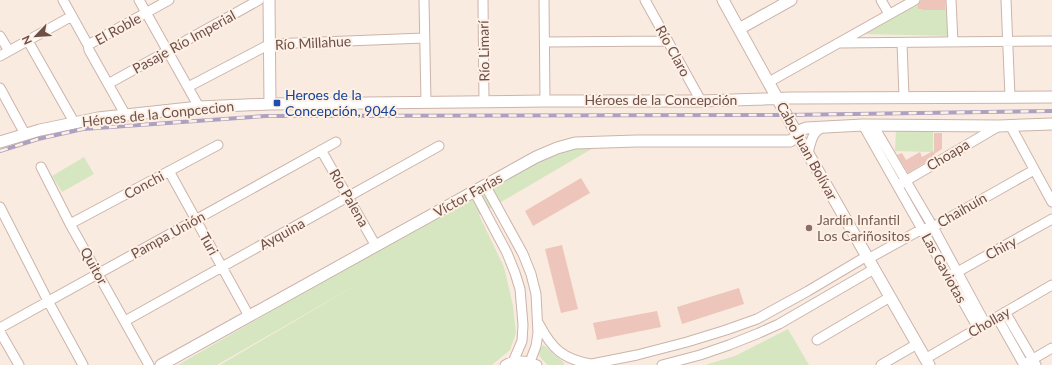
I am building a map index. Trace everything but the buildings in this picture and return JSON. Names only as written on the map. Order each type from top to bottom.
[{"type":"street","points":[[63,0],[125,114]]},
{"type":"street","points":[[140,0],[199,107]]},
{"type":"street","name":"El Roble","points":[[88,45],[169,0]]},
{"type":"street","name":"Pasaje Río Imperial","points":[[108,84],[260,0]]},
{"type":"street","points":[[270,0],[270,104]]},
{"type":"street","points":[[424,0],[426,102]]},
{"type":"street","name":"Río Limarí","points":[[483,0],[484,102]]},
{"type":"street","points":[[544,0],[545,101]]},
{"type":"street","name":"Río Claro","points":[[646,0],[701,101]]},
{"type":"street","name":"Cabo Juan Bolívar","points":[[723,0],[768,82],[800,133],[808,153],[927,362]]},
{"type":"street","points":[[739,29],[791,0]]},
{"type":"street","points":[[881,0],[889,14]]},
{"type":"street","points":[[768,82],[915,0]]},
{"type":"street","points":[[951,0],[954,42]]},
{"type":"street","points":[[1006,0],[1010,97]]},
{"type":"street","points":[[0,56],[72,16]]},
{"type":"street","points":[[0,36],[9,51]]},
{"type":"street","name":"Río Millahue","points":[[188,88],[270,44],[424,38]]},
{"type":"street","points":[[28,41],[74,122]]},
{"type":"street","points":[[545,42],[668,41]]},
{"type":"street","points":[[838,43],[1052,41]]},
{"type":"street","points":[[902,43],[904,98]]},
{"type":"street","points":[[0,88],[25,134]]},
{"type":"street","name":"Héroes de la Concepción","points":[[270,104],[701,101],[791,98],[1052,97]]},
{"type":"street","name":"Héroes de la Conpcecion","points":[[0,142],[25,134],[74,122],[125,114],[199,107],[270,104]]},
{"type":"street","points":[[800,133],[806,128],[825,126],[1052,124]]},
{"type":"street","name":"Las Gaviotas","points":[[868,125],[906,180],[932,227],[953,275],[981,326]]},
{"type":"street","name":"Las Gaviotas","points":[[868,125],[897,185],[922,229],[953,275]]},
{"type":"street","points":[[1005,125],[1034,170],[1052,202]]},
{"type":"street","name":"Choapa","points":[[897,185],[1005,125]]},
{"type":"street","points":[[808,153],[815,133],[825,126]]},
{"type":"street","name":"Víctor Farías","points":[[161,365],[474,191],[536,157],[556,148],[575,143],[636,141],[790,141],[800,133]]},
{"type":"street","name":"Pampa Unión","points":[[0,328],[336,142]]},
{"type":"street","name":"Conchi","points":[[70,224],[218,145]]},
{"type":"street","name":"Ayquina","points":[[125,321],[439,146]]},
{"type":"street","name":"Río Palena","points":[[321,150],[376,246]]},
{"type":"street","name":"Quitor","points":[[41,167],[70,224],[149,365]]},
{"type":"street","name":"Chaihuín","points":[[589,365],[637,355],[687,342],[757,319],[922,229],[932,227],[1034,170]]},
{"type":"street","name":"Turi","points":[[169,171],[249,316]]},
{"type":"street","points":[[485,185],[523,254],[531,274],[536,294],[538,333],[533,363],[520,360],[509,363]]},
{"type":"street","points":[[474,191],[502,244],[515,273],[520,289],[523,325],[522,341],[509,363]]},
{"type":"street","points":[[0,207],[48,301],[83,365]]},
{"type":"street","name":"Chiry","points":[[953,275],[1052,219]]},
{"type":"street","points":[[502,244],[514,238]]},
{"type":"street","points":[[662,365],[700,355],[729,345],[779,324],[874,269]]},
{"type":"street","name":"Chollay","points":[[927,362],[981,326],[1052,284]]},
{"type":"street","points":[[817,340],[890,297]]},
{"type":"street","points":[[1006,312],[1034,362]]},
{"type":"street","points":[[997,317],[1024,365],[1034,362],[1052,348]]},
{"type":"street","points":[[537,321],[544,335],[553,347],[563,355],[577,362],[589,365]]},
{"type":"street","points":[[0,332],[19,365]]},
{"type":"street","points":[[881,365],[917,344]]},
{"type":"green space","points":[[919,0],[949,0],[952,36],[861,34]]},
{"type":"green space","points":[[896,130],[933,131],[933,152],[895,151]]},
{"type":"green space","points":[[595,147],[479,215],[504,267],[513,306],[516,333],[510,350],[492,365],[220,365],[368,278],[217,365],[178,365],[548,155],[567,148]]},
{"type":"green space","points":[[84,157],[94,174],[62,192],[52,176]]},
{"type":"green space","points":[[788,329],[809,365],[705,365],[735,356]]},
{"type":"green space","points":[[543,345],[562,360],[564,365],[548,365],[539,354],[539,351]]},
{"type":"railway","points":[[0,151],[38,139],[83,129],[266,116],[787,115],[1052,111]]},
{"type":"place","name":"Heroes de la Concepción, 9046","points":[[277,103]]},
{"type":"place","name":"Jardín Infantil Los Cariñositos","points":[[809,228]]}]
